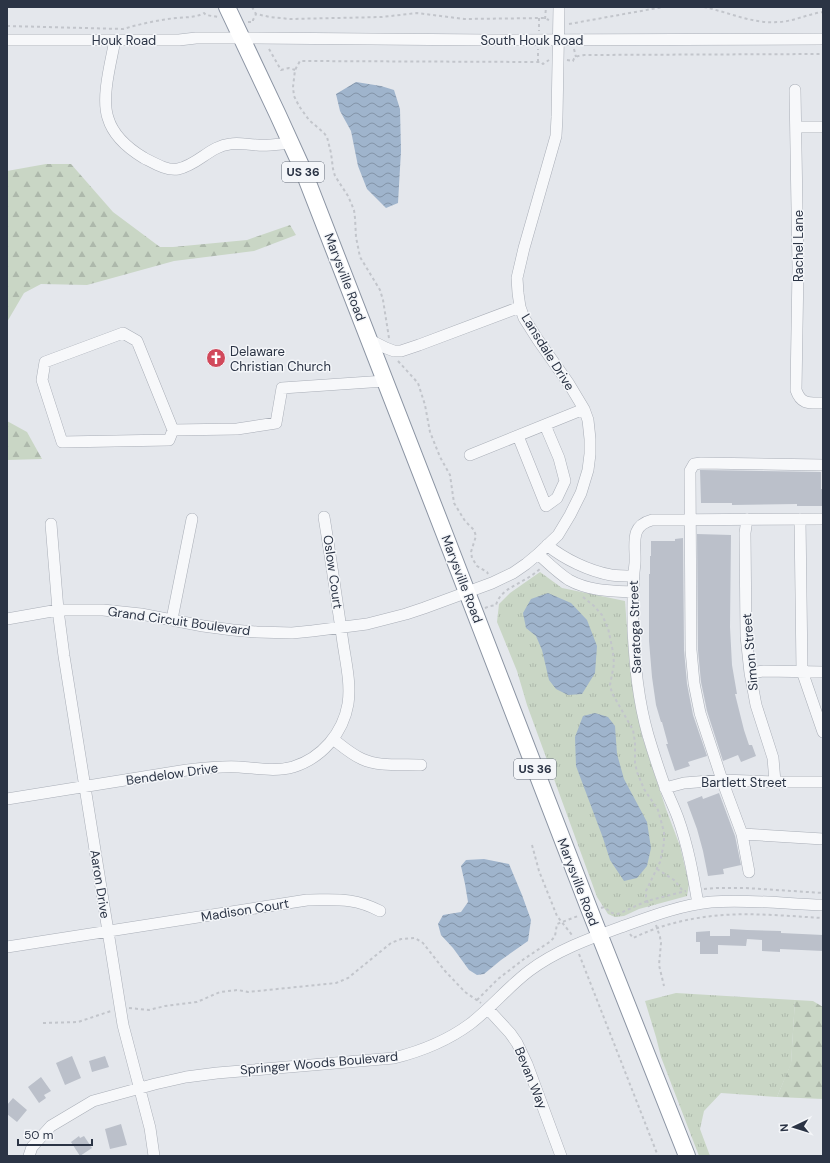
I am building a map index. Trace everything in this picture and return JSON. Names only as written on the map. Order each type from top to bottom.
[{"type":"highway","name":"Marysville Road","points":[[230,13],[306,178],[386,380],[599,935],[687,1156]]},
{"type":"street","name":"Lansdale Drive","points":[[467,592],[492,583],[542,558],[547,544],[558,535],[570,515],[581,493],[588,470],[590,440],[588,420],[584,409],[569,384],[524,318],[520,307],[517,278],[519,265],[556,136],[558,117],[559,7]]},
{"type":"street","name":"Houk Road","points":[[7,40],[179,40],[196,38],[242,38]]},
{"type":"street","name":"South Houk Road","points":[[242,38],[559,40],[823,39]]},
{"type":"street","points":[[115,40],[108,83],[106,110],[110,124],[119,138],[136,153],[160,166],[179,169],[189,165],[217,147],[230,143],[266,145],[291,143]]},
{"type":"street","name":"Rachel Lane","points":[[795,90],[798,268],[796,390],[798,397],[802,401],[808,403],[823,403]]},
{"type":"street","points":[[796,127],[823,127]]},
{"type":"street","points":[[370,340],[394,351],[401,351],[520,307]]},
{"type":"street","points":[[123,333],[137,341],[173,430],[169,440],[62,442],[42,380],[45,362],[123,333]]},
{"type":"street","points":[[173,430],[237,428],[276,423],[282,388],[386,380]]},
{"type":"street","points":[[470,455],[584,409]]},
{"type":"street","points":[[518,436],[546,506],[556,498],[565,481],[559,458],[545,425]]},
{"type":"street","points":[[749,872],[742,834],[700,713],[694,683],[690,650],[690,472],[694,464],[701,463],[823,465]]},
{"type":"street","name":"Oslow Court","points":[[324,517],[341,627]]},
{"type":"street","points":[[172,619],[192,519]]},
{"type":"street","name":"Simon Street","points":[[747,519],[746,636],[750,673],[756,706],[773,758],[775,782]]},
{"type":"street","points":[[800,519],[802,671],[823,730]]},
{"type":"street","name":"Saratoga Street","points":[[698,904],[692,865],[686,843],[678,817],[665,788],[647,734],[638,690],[634,652],[633,592],[635,541],[637,531],[645,522],[652,520],[823,519]]},
{"type":"street","name":"Aaron Drive","points":[[51,524],[58,610],[64,656],[120,1008],[150,1128],[154,1156]]},
{"type":"street","points":[[547,544],[555,551],[574,562],[597,571],[612,575],[633,576]]},
{"type":"street","points":[[542,558],[570,580],[582,585],[596,589],[633,592]]},
{"type":"street","name":"Grand Circuit Boulevard","points":[[7,620],[58,610],[103,610],[141,614],[233,630],[257,632],[312,631],[367,624],[406,614],[467,592]]},
{"type":"street","name":"Bendelow Drive","points":[[7,799],[213,767],[238,767],[271,770],[284,769],[309,760],[323,750],[333,739],[339,730],[345,714],[349,692],[341,627]]},
{"type":"street","points":[[750,673],[764,671],[823,672]]},
{"type":"street","points":[[333,739],[351,753],[376,763],[421,765]]},
{"type":"street","name":"Bartlett Street","points":[[665,788],[684,783],[722,780],[823,782]]},
{"type":"street","points":[[742,834],[823,839]]},
{"type":"street","name":"Madison Court","points":[[7,947],[307,900],[355,901],[380,911]]},
{"type":"street","name":"Springer Woods Boulevard","points":[[29,1156],[32,1147],[51,1126],[93,1101],[140,1088],[186,1077],[217,1072],[394,1058],[436,1045],[471,1024],[528,972],[554,955],[599,935],[652,915],[698,904],[734,901],[823,905]]},
{"type":"street","name":"Bevan Way","points":[[488,1009],[510,1033],[520,1049],[562,1156]]},
{"type":"path","points":[[252,7],[256,14],[290,19],[382,17],[417,13],[464,19],[546,19],[567,24],[662,7]]},
{"type":"path","points":[[546,7],[546,19]]},
{"type":"path","points":[[704,7],[752,20],[768,22],[788,21],[823,12]]},
{"type":"path","points":[[7,26],[123,29],[139,24],[198,16],[204,13],[206,15],[230,13],[253,22],[256,14]]},
{"type":"path","points":[[573,61],[573,58],[584,55],[823,54]]},
{"type":"path","points":[[492,583],[487,572],[477,566],[472,558],[471,552],[476,536],[474,530],[465,521],[454,503],[450,475],[440,457],[430,432],[425,405],[418,383],[398,362],[388,334],[380,290],[360,257],[356,237],[356,218],[354,210],[350,200],[335,176],[327,137],[309,120],[299,106],[294,96],[293,87],[295,70],[300,61],[541,62],[543,64]]},
{"type":"path","points":[[281,70],[289,68],[295,70]]},
{"type":"path","points":[[475,614],[490,606],[496,605],[497,600],[508,589],[525,580],[540,568],[542,558]]},
{"type":"path","points":[[581,595],[602,615],[612,640],[614,664],[610,685],[612,693],[633,730],[637,772],[644,789],[658,810],[664,832],[664,843],[657,869],[674,880],[683,892]]},
{"type":"path","points":[[532,846],[539,871],[557,916],[571,934],[576,945],[658,1156]]},
{"type":"path","points":[[477,1000],[498,979],[524,959],[551,942],[555,936],[557,924],[590,911]]},
{"type":"path","points":[[633,938],[672,923],[714,916],[760,915],[823,918]]},
{"type":"path","points":[[43,1023],[78,1022],[120,1008],[140,1008],[149,1010],[165,1006],[197,1002],[220,992],[238,990],[248,992],[336,983],[348,978],[391,943],[401,939],[410,938],[415,938],[422,943],[465,992],[488,1009]]},
{"type":"green space","points":[[46,164],[71,164],[113,212],[160,247],[247,240],[290,225],[296,235],[254,251],[174,261],[87,285],[41,284],[24,293],[7,322],[7,171]]},
{"type":"green space","points":[[7,421],[27,432],[42,459],[7,460]]},
{"type":"green space","points":[[540,572],[562,588],[625,601],[630,669],[642,736],[680,846],[689,884],[687,896],[639,909],[624,916],[615,917],[608,914],[597,897],[527,705],[517,671],[497,622],[499,604],[510,593]]},
{"type":"green space","points":[[676,993],[795,1000],[791,1064],[777,1097],[721,1093],[704,1111],[700,1129],[710,1156],[699,1156],[661,1057],[645,1001]]},
{"type":"green space","points":[[795,1000],[813,1001],[823,1007],[823,1099],[777,1097],[791,1063]]},
{"type":"water","points":[[356,82],[381,86],[394,90],[400,109],[401,151],[398,203],[386,208],[367,189],[358,166],[351,131],[340,111],[336,94]]},
{"type":"water","points":[[548,593],[571,603],[587,620],[597,646],[595,673],[582,694],[568,695],[556,689],[549,680],[542,650],[536,636],[526,628],[523,613],[531,599]]},
{"type":"water","points":[[595,713],[608,717],[615,726],[617,754],[624,779],[647,822],[651,848],[647,866],[637,878],[624,881],[610,860],[576,766],[575,737],[583,716]]},
{"type":"water","points":[[484,859],[509,864],[531,920],[528,941],[484,974],[477,975],[469,970],[453,948],[441,935],[438,924],[443,915],[461,912],[468,902],[461,866],[466,860]]},
{"type":"building","points":[[700,470],[821,472],[823,506],[797,506],[797,504],[732,505],[732,503],[701,503]]},
{"type":"building","points":[[697,534],[731,535],[730,627],[732,665],[737,694],[735,694],[749,745],[752,745],[756,756],[741,762],[738,755],[723,761],[707,711],[701,682],[698,650]]},
{"type":"building","points":[[683,538],[684,650],[687,684],[693,715],[707,756],[688,762],[690,766],[675,771],[656,705],[652,677],[649,641],[649,574],[651,541],[675,541],[675,539]]},
{"type":"building","points":[[719,793],[735,836],[741,865],[723,869],[724,874],[708,876],[697,829],[687,802],[702,796],[703,799]]},
{"type":"building","points":[[730,929],[781,931],[781,933],[823,935],[823,951],[780,949],[780,952],[762,951],[762,940],[747,939],[746,946],[718,945],[718,954],[700,954],[700,942],[696,942],[696,932],[710,931],[710,936],[730,936]]},
{"type":"building","points":[[72,1056],[81,1078],[65,1085],[56,1063]]},
{"type":"building","points":[[105,1056],[109,1067],[92,1072],[89,1061]]},
{"type":"building","points":[[41,1077],[51,1091],[44,1095],[46,1098],[39,1103],[28,1087]]},
{"type":"building","points":[[13,1098],[27,1110],[17,1122],[7,1114],[7,1105]]},
{"type":"building","points":[[121,1124],[127,1145],[110,1149],[105,1129]]},
{"type":"building","points":[[79,1136],[80,1138],[84,1136],[92,1148],[80,1156],[71,1142]]},
{"type":"place","name":"Delaware Christian Church","points":[[216,358]]}]
